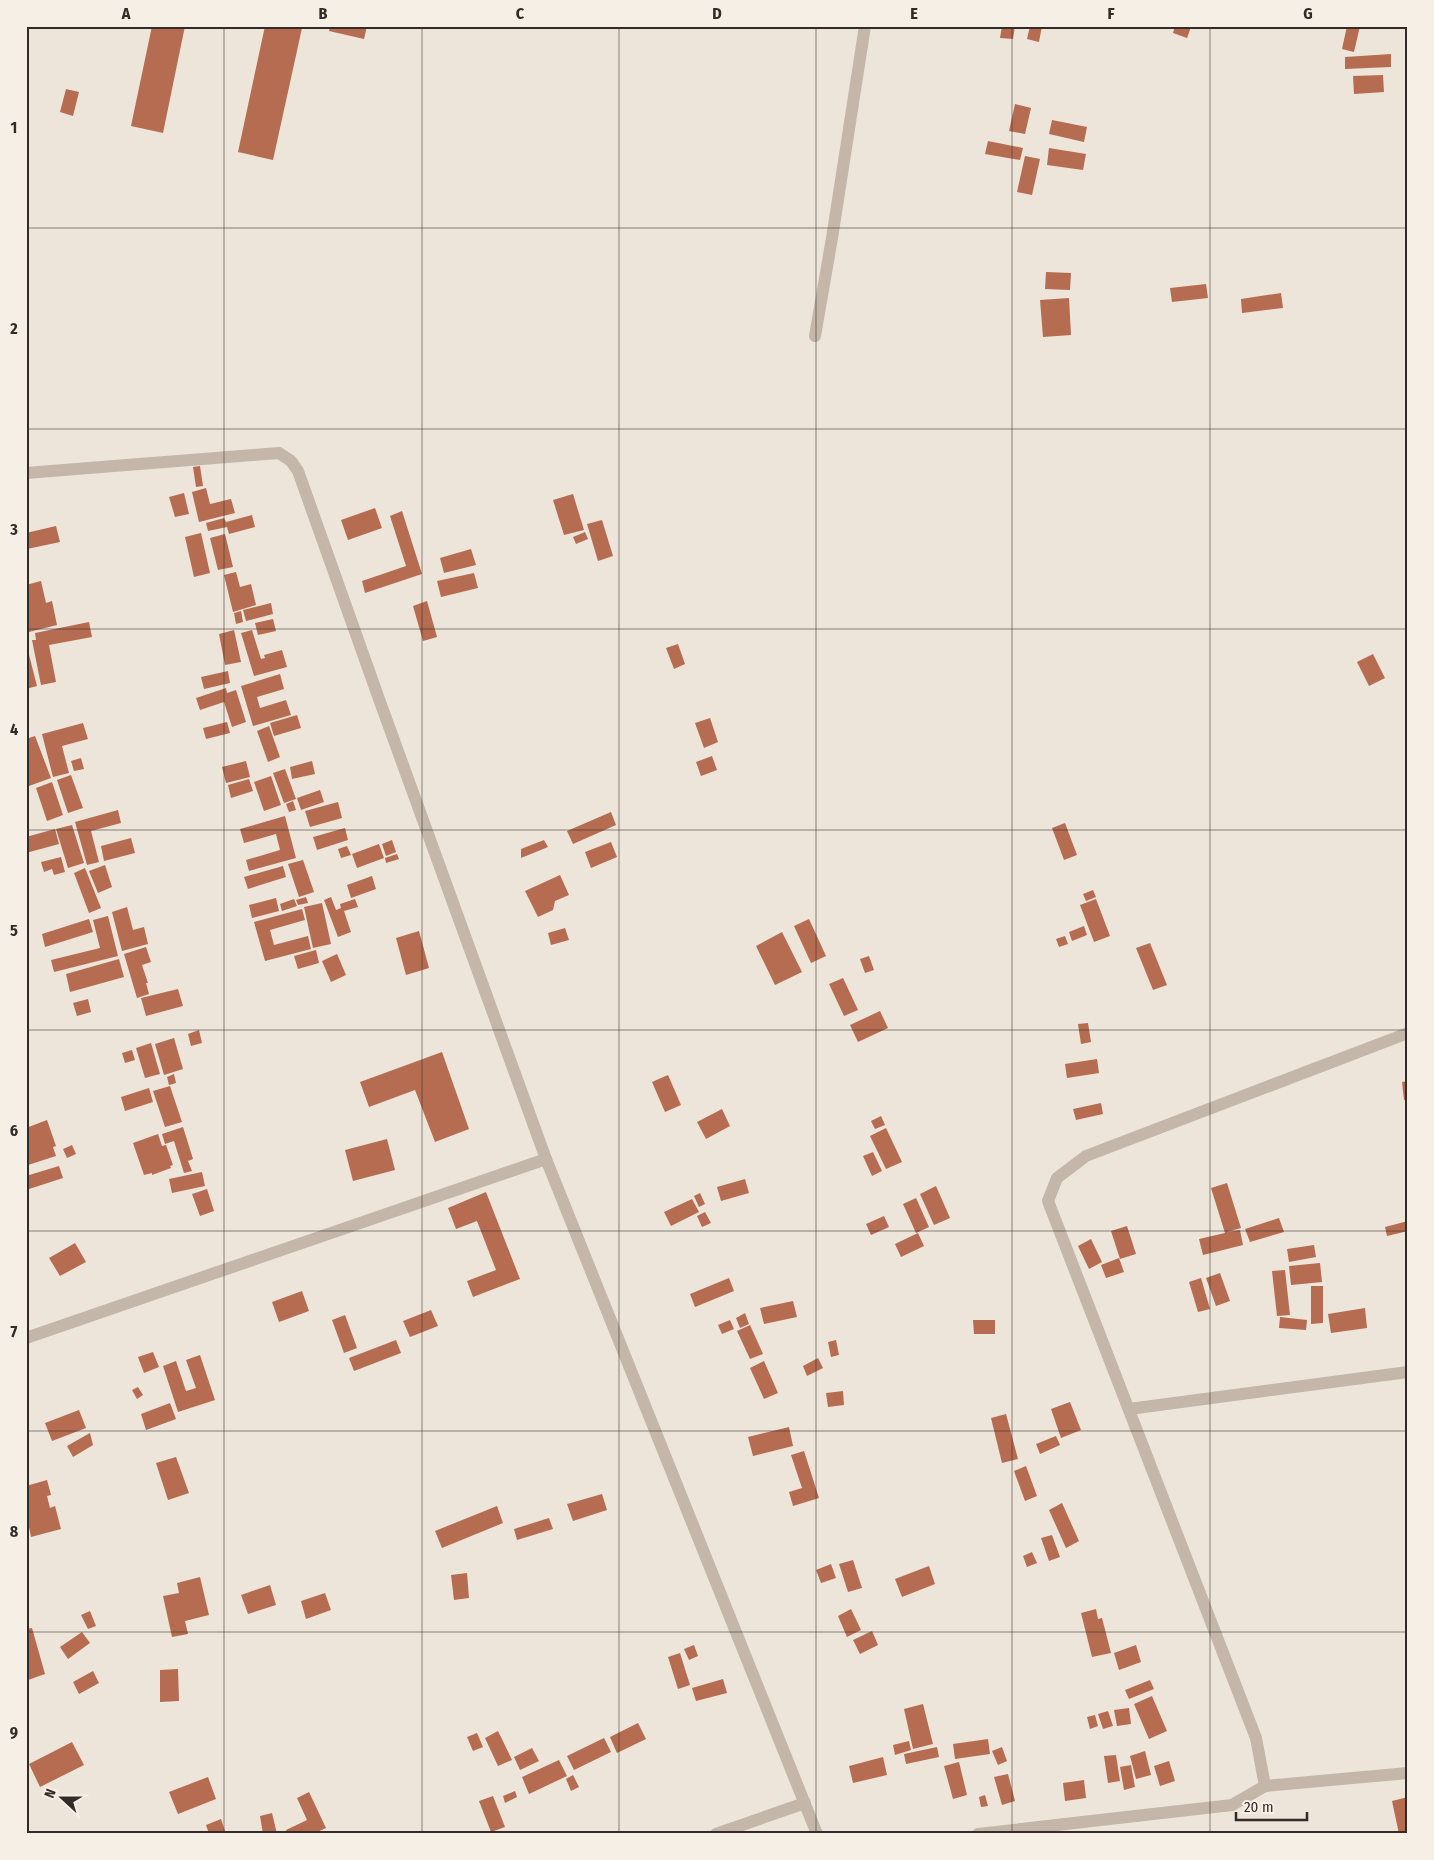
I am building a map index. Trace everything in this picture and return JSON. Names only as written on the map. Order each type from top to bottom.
[{"type":"street","points":[[815,336],[865,26]]},
{"type":"street","points":[[26,473],[279,453],[291,461],[298,471],[546,1159],[817,1834]]},
{"type":"street","points":[[1265,1786],[1256,1738],[1048,1200],[1057,1178],[1086,1156],[1408,1033]]},
{"type":"street","points":[[26,1338],[546,1159]]},
{"type":"street","points":[[1129,1409],[1408,1372]]},
{"type":"street","points":[[978,1834],[1232,1805],[1265,1786],[1408,1773]]},
{"type":"street","points":[[716,1834],[805,1803]]},
{"type":"building","points":[[152,26],[185,26],[163,133],[131,126]]},
{"type":"building","points":[[265,26],[302,28],[273,160],[238,152]]},
{"type":"building","points":[[330,26],[367,26],[364,39],[329,31]]},
{"type":"building","points":[[1002,26],[1015,26],[1013,39],[1000,38]]},
{"type":"building","points":[[1030,26],[1042,26],[1039,42],[1027,39]]},
{"type":"building","points":[[1175,26],[1191,27],[1187,38],[1173,33]]},
{"type":"building","points":[[1347,26],[1360,26],[1354,52],[1342,49]]},
{"type":"building","points":[[1391,54],[1391,67],[1345,69],[1345,57]]},
{"type":"building","points":[[1383,75],[1384,92],[1354,94],[1353,76]]},
{"type":"building","points":[[66,89],[79,92],[73,116],[60,112]]},
{"type":"building","points":[[1015,104],[1031,108],[1025,134],[1009,131]]},
{"type":"building","points":[[1052,120],[1087,127],[1084,142],[1049,134]]},
{"type":"building","points":[[988,141],[1023,148],[1020,160],[985,154]]},
{"type":"building","points":[[1049,148],[1086,154],[1083,170],[1047,165]]},
{"type":"building","points":[[1025,156],[1040,159],[1032,195],[1017,192]]},
{"type":"building","points":[[1046,272],[1071,273],[1070,290],[1045,289]]},
{"type":"building","points":[[1206,284],[1208,298],[1172,302],[1170,288]]},
{"type":"building","points":[[1281,293],[1283,308],[1242,313],[1241,299]]},
{"type":"building","points":[[1069,298],[1071,335],[1043,337],[1040,300]]},
{"type":"building","points":[[200,466],[203,486],[196,487],[193,467]]},
{"type":"building","points":[[206,488],[210,504],[231,499],[235,513],[199,522],[192,492]]},
{"type":"building","points":[[184,493],[189,514],[175,517],[169,497]]},
{"type":"building","points":[[573,494],[584,530],[564,535],[553,500]]},
{"type":"building","points":[[375,508],[382,528],[348,540],[341,520]]},
{"type":"building","points":[[402,511],[422,574],[365,593],[362,581],[406,566],[390,516]]},
{"type":"building","points":[[252,515],[255,527],[229,534],[227,527],[208,531],[206,523],[224,518],[226,522]]},
{"type":"building","points":[[602,520],[613,556],[598,561],[587,524]]},
{"type":"building","points":[[56,526],[60,542],[27,549],[26,533]]},
{"type":"building","points":[[585,532],[588,539],[576,544],[573,537]]},
{"type":"building","points":[[201,533],[210,573],[194,577],[185,537]]},
{"type":"building","points":[[225,534],[233,567],[218,570],[210,538]]},
{"type":"building","points":[[471,549],[476,565],[444,573],[440,558]]},
{"type":"building","points":[[236,572],[240,587],[251,584],[256,605],[233,612],[224,575]]},
{"type":"building","points":[[474,573],[478,588],[441,597],[437,581]]},
{"type":"building","points":[[41,581],[46,603],[52,601],[57,625],[29,632],[26,620],[26,585]]},
{"type":"building","points":[[427,601],[437,637],[423,641],[413,606]]},
{"type":"building","points":[[271,603],[273,614],[246,621],[243,610]]},
{"type":"building","points":[[241,611],[243,622],[236,624],[234,613]]},
{"type":"building","points":[[273,619],[276,631],[258,635],[255,623]]},
{"type":"building","points":[[89,622],[92,637],[49,645],[56,682],[41,685],[32,640],[36,640],[35,633]]},
{"type":"building","points":[[234,630],[241,662],[225,665],[219,634]]},
{"type":"building","points":[[252,630],[261,659],[265,658],[264,655],[282,650],[287,667],[254,676],[241,633]]},
{"type":"building","points":[[26,643],[37,686],[26,689]]},
{"type":"building","points":[[678,644],[685,664],[674,669],[666,648]]},
{"type":"building","points":[[1373,654],[1385,678],[1369,686],[1357,662]]},
{"type":"building","points":[[228,671],[230,683],[204,689],[201,677]]},
{"type":"building","points":[[280,674],[284,689],[257,697],[260,708],[286,700],[291,715],[253,726],[241,686]]},
{"type":"building","points":[[226,688],[227,693],[236,690],[246,722],[232,727],[224,702],[200,710],[196,698]]},
{"type":"building","points":[[297,715],[301,728],[274,736],[270,723]]},
{"type":"building","points":[[710,718],[718,742],[704,748],[695,723]]},
{"type":"building","points":[[227,722],[230,733],[206,739],[203,728]]},
{"type":"building","points":[[83,723],[88,739],[62,746],[69,773],[53,777],[42,734]]},
{"type":"building","points":[[269,726],[280,757],[268,762],[257,731]]},
{"type":"building","points":[[35,736],[51,778],[29,786],[26,777],[26,772],[29,771],[26,764],[26,739]]},
{"type":"building","points":[[712,756],[717,770],[701,776],[696,762]]},
{"type":"building","points":[[81,758],[84,769],[74,771],[71,761]]},
{"type":"building","points":[[246,761],[250,777],[226,783],[222,767]]},
{"type":"building","points":[[312,761],[315,774],[292,779],[290,767]]},
{"type":"building","points":[[285,769],[296,799],[284,803],[273,773]]},
{"type":"building","points":[[71,775],[83,808],[68,813],[57,780]]},
{"type":"building","points":[[271,776],[281,805],[264,811],[254,782]]},
{"type":"building","points":[[249,779],[253,791],[231,798],[228,785]]},
{"type":"building","points":[[52,782],[63,815],[47,821],[36,788]]},
{"type":"building","points":[[320,790],[324,802],[301,810],[297,798]]},
{"type":"building","points":[[293,801],[296,810],[289,812],[286,804]]},
{"type":"building","points":[[338,802],[342,818],[310,827],[305,811]]},
{"type":"building","points":[[118,810],[121,823],[91,831],[99,862],[87,865],[75,822]]},
{"type":"building","points":[[611,812],[616,825],[573,844],[567,831]]},
{"type":"building","points":[[285,816],[296,858],[249,871],[246,860],[280,850],[276,834],[244,843],[240,829]]},
{"type":"building","points":[[1065,823],[1077,855],[1064,860],[1052,828]]},
{"type":"building","points":[[72,825],[84,863],[68,868],[56,829]]},
{"type":"building","points":[[345,828],[348,840],[317,850],[313,837]]},
{"type":"building","points":[[55,829],[59,844],[26,853],[26,837]]},
{"type":"building","points":[[131,838],[135,853],[104,861],[101,846]]},
{"type":"building","points":[[392,840],[396,852],[386,856],[382,844]]},
{"type":"building","points":[[544,840],[548,847],[521,858],[521,849]]},
{"type":"building","points":[[611,842],[617,857],[591,868],[585,852]]},
{"type":"building","points":[[379,844],[384,858],[357,868],[352,854]]},
{"type":"building","points":[[347,846],[351,855],[341,858],[338,849]]},
{"type":"building","points":[[397,854],[399,859],[386,863],[385,858]]},
{"type":"building","points":[[61,857],[65,872],[54,875],[52,869],[44,872],[41,862]]},
{"type":"building","points":[[303,860],[314,892],[299,897],[288,864]]},
{"type":"building","points":[[105,865],[112,887],[98,893],[89,871]]},
{"type":"building","points":[[283,866],[286,877],[248,889],[244,877]]},
{"type":"building","points":[[85,868],[101,908],[89,913],[74,873]]},
{"type":"building","points":[[560,875],[569,895],[555,901],[553,910],[538,917],[525,891]]},
{"type":"building","points":[[372,876],[376,889],[351,898],[347,885]]},
{"type":"building","points":[[1093,890],[1096,897],[1086,901],[1083,894]]},
{"type":"building","points":[[306,897],[308,903],[298,905],[296,900]]},
{"type":"building","points":[[331,897],[336,910],[341,908],[340,904],[355,899],[358,907],[344,911],[351,932],[338,937],[324,900]]},
{"type":"building","points":[[276,898],[279,911],[252,918],[249,905]]},
{"type":"building","points":[[294,899],[297,906],[282,911],[280,904]]},
{"type":"building","points":[[1096,899],[1110,936],[1094,942],[1080,905]]},
{"type":"building","points":[[322,903],[331,944],[313,948],[304,907]]},
{"type":"building","points":[[127,907],[133,930],[144,927],[148,944],[122,951],[112,912]]},
{"type":"building","points":[[302,909],[305,920],[270,930],[274,945],[308,936],[311,949],[265,961],[254,922]]},
{"type":"building","points":[[108,916],[118,956],[54,972],[51,960],[100,948],[93,920]]},
{"type":"building","points":[[89,919],[93,932],[45,947],[42,934]]},
{"type":"building","points":[[809,919],[826,956],[811,963],[794,926]]},
{"type":"building","points":[[1084,926],[1087,935],[1072,941],[1069,932]]},
{"type":"building","points":[[565,928],[569,940],[551,945],[548,933]]},
{"type":"building","points":[[419,931],[429,968],[406,975],[396,938]]},
{"type":"building","points":[[782,932],[802,972],[775,985],[756,946]]},
{"type":"building","points":[[1065,936],[1068,944],[1059,947],[1056,939]]},
{"type":"building","points":[[1150,943],[1167,985],[1153,990],[1136,948]]},
{"type":"building","points":[[146,947],[151,962],[142,965],[148,983],[146,983],[149,994],[137,998],[124,954]]},
{"type":"building","points":[[316,950],[319,963],[298,969],[294,956]]},
{"type":"building","points":[[337,954],[346,975],[331,982],[322,961]]},
{"type":"building","points":[[869,956],[874,970],[865,973],[860,959]]},
{"type":"building","points":[[119,959],[124,977],[70,992],[66,974]]},
{"type":"building","points":[[843,978],[858,1010],[844,1016],[829,984]]},
{"type":"building","points":[[178,989],[183,1006],[146,1016],[141,998]]},
{"type":"building","points":[[88,999],[91,1012],[77,1016],[73,1003]]},
{"type":"building","points":[[880,1011],[888,1028],[858,1042],[850,1025]]},
{"type":"building","points":[[1088,1023],[1091,1042],[1081,1044],[1078,1024]]},
{"type":"building","points":[[199,1030],[202,1043],[191,1046],[188,1034]]},
{"type":"building","points":[[174,1038],[183,1069],[164,1075],[155,1044]]},
{"type":"building","points":[[151,1043],[160,1074],[145,1078],[136,1048]]},
{"type":"building","points":[[132,1050],[135,1060],[125,1063],[122,1053]]},
{"type":"building","points":[[442,1052],[469,1129],[435,1142],[415,1090],[369,1107],[360,1082]]},
{"type":"building","points":[[1097,1059],[1099,1073],[1067,1078],[1065,1064]]},
{"type":"building","points":[[174,1074],[176,1083],[169,1085],[167,1077]]},
{"type":"building","points":[[668,1075],[681,1105],[665,1112],[652,1082]]},
{"type":"building","points":[[1408,1081],[1408,1100],[1404,1100],[1402,1082]]},
{"type":"building","points":[[170,1086],[182,1122],[165,1127],[153,1091]]},
{"type":"building","points":[[149,1088],[153,1102],[125,1111],[121,1097]]},
{"type":"building","points":[[1101,1103],[1103,1114],[1076,1120],[1073,1109]]},
{"type":"building","points":[[722,1109],[730,1126],[706,1139],[697,1122]]},
{"type":"building","points":[[881,1116],[885,1125],[875,1129],[871,1121]]},
{"type":"building","points":[[47,1120],[56,1146],[53,1147],[56,1156],[28,1165],[26,1158],[26,1128]]},
{"type":"building","points":[[183,1127],[193,1159],[188,1161],[192,1171],[184,1173],[174,1141],[165,1144],[162,1134]]},
{"type":"building","points":[[886,1128],[902,1162],[886,1169],[870,1136]]},
{"type":"building","points":[[158,1134],[162,1146],[166,1145],[173,1165],[170,1166],[171,1168],[152,1175],[152,1173],[144,1175],[133,1143]]},
{"type":"building","points":[[387,1139],[395,1170],[353,1181],[345,1150]]},
{"type":"building","points":[[72,1145],[76,1154],[67,1158],[63,1149]]},
{"type":"building","points":[[873,1152],[882,1171],[872,1176],[863,1156]]},
{"type":"building","points":[[59,1166],[63,1178],[26,1190],[26,1176]]},
{"type":"building","points":[[202,1172],[205,1186],[172,1193],[169,1179]]},
{"type":"building","points":[[745,1179],[749,1193],[721,1201],[717,1187]]},
{"type":"building","points":[[1227,1183],[1241,1228],[1227,1232],[1240,1230],[1243,1245],[1203,1255],[1199,1239],[1225,1233],[1211,1188]]},
{"type":"building","points":[[936,1186],[950,1218],[934,1225],[920,1194]]},
{"type":"building","points":[[207,1189],[214,1211],[200,1216],[192,1194]]},
{"type":"building","points":[[486,1192],[520,1279],[473,1297],[467,1281],[496,1270],[477,1221],[456,1229],[448,1208]]},
{"type":"building","points":[[700,1193],[705,1204],[699,1207],[694,1196]]},
{"type":"building","points":[[916,1198],[929,1227],[916,1233],[903,1204]]},
{"type":"building","points":[[692,1199],[699,1212],[671,1226],[664,1212]]},
{"type":"building","points":[[705,1212],[711,1223],[702,1227],[697,1216]]},
{"type":"building","points":[[884,1216],[889,1227],[871,1235],[866,1224]]},
{"type":"building","points":[[1279,1218],[1284,1232],[1250,1242],[1245,1229]]},
{"type":"building","points":[[1408,1221],[1408,1231],[1387,1236],[1385,1227]]},
{"type":"building","points":[[1127,1226],[1136,1254],[1120,1259],[1111,1231]]},
{"type":"building","points":[[918,1233],[924,1246],[901,1257],[895,1244]]},
{"type":"building","points":[[1091,1239],[1102,1262],[1089,1269],[1078,1246]]},
{"type":"building","points":[[75,1243],[86,1262],[60,1276],[49,1258]]},
{"type":"building","points":[[1314,1245],[1316,1257],[1289,1262],[1287,1249]]},
{"type":"building","points":[[1119,1258],[1124,1272],[1106,1278],[1101,1265]]},
{"type":"building","points":[[1320,1263],[1322,1282],[1291,1285],[1289,1266]]},
{"type":"building","points":[[1285,1270],[1290,1315],[1277,1316],[1272,1271]]},
{"type":"building","points":[[1220,1273],[1230,1301],[1216,1306],[1206,1278]]},
{"type":"building","points":[[729,1278],[734,1291],[695,1307],[690,1294]]},
{"type":"building","points":[[1201,1278],[1210,1309],[1198,1312],[1189,1282]]},
{"type":"building","points":[[1311,1286],[1323,1286],[1323,1323],[1311,1324]]},
{"type":"building","points":[[302,1291],[309,1311],[279,1322],[272,1302]]},
{"type":"building","points":[[793,1301],[797,1317],[764,1324],[760,1308]]},
{"type":"building","points":[[1365,1308],[1367,1328],[1331,1333],[1328,1314]]},
{"type":"building","points":[[431,1310],[438,1326],[410,1337],[403,1321]]},
{"type":"building","points":[[745,1313],[749,1324],[740,1328],[736,1318]]},
{"type":"building","points":[[345,1315],[357,1348],[344,1353],[332,1320]]},
{"type":"building","points":[[1280,1317],[1307,1320],[1306,1330],[1279,1328]]},
{"type":"building","points":[[730,1320],[734,1329],[722,1334],[718,1325]]},
{"type":"building","points":[[973,1320],[995,1320],[995,1334],[974,1334]]},
{"type":"building","points":[[750,1325],[763,1354],[750,1359],[737,1331]]},
{"type":"building","points":[[396,1340],[401,1353],[354,1371],[349,1358]]},
{"type":"building","points":[[836,1340],[839,1355],[831,1357],[828,1342]]},
{"type":"building","points":[[153,1352],[159,1367],[144,1373],[138,1357]]},
{"type":"building","points":[[200,1355],[215,1400],[178,1412],[163,1366],[176,1361],[186,1391],[196,1388],[186,1360]]},
{"type":"building","points":[[818,1358],[823,1368],[807,1376],[803,1366]]},
{"type":"building","points":[[764,1361],[778,1393],[764,1399],[750,1368]]},
{"type":"building","points":[[138,1387],[143,1395],[137,1399],[132,1390]]},
{"type":"building","points":[[843,1391],[844,1405],[828,1407],[826,1393]]},
{"type":"building","points":[[1070,1402],[1081,1430],[1061,1438],[1051,1409]]},
{"type":"building","points":[[170,1403],[176,1419],[146,1430],[141,1414]]},
{"type":"building","points":[[79,1410],[86,1428],[52,1441],[45,1423]]},
{"type":"building","points":[[1006,1414],[1018,1459],[1002,1463],[991,1418]]},
{"type":"building","points":[[789,1427],[793,1446],[753,1456],[748,1437]]},
{"type":"building","points":[[90,1433],[93,1445],[73,1457],[67,1446]]},
{"type":"building","points":[[1056,1436],[1060,1445],[1040,1454],[1036,1444]]},
{"type":"building","points":[[804,1451],[819,1498],[793,1506],[789,1492],[802,1488],[791,1455]]},
{"type":"building","points":[[176,1457],[189,1493],[168,1500],[156,1463]]},
{"type":"building","points":[[1026,1466],[1037,1496],[1025,1501],[1014,1471]]},
{"type":"building","points":[[47,1480],[51,1495],[47,1496],[50,1508],[55,1506],[61,1529],[31,1537],[29,1527],[26,1527],[26,1486]]},
{"type":"building","points":[[602,1494],[607,1510],[573,1521],[567,1504]]},
{"type":"building","points":[[1062,1503],[1079,1541],[1066,1548],[1049,1510]]},
{"type":"building","points":[[497,1506],[503,1523],[442,1548],[435,1531]]},
{"type":"building","points":[[549,1518],[553,1529],[517,1540],[514,1529]]},
{"type":"building","points":[[1052,1535],[1060,1557],[1049,1561],[1041,1538]]},
{"type":"building","points":[[1032,1552],[1037,1563],[1027,1567],[1023,1556]]},
{"type":"building","points":[[853,1560],[862,1588],[848,1592],[839,1564]]},
{"type":"building","points":[[831,1564],[836,1578],[821,1583],[816,1570]]},
{"type":"building","points":[[929,1566],[935,1584],[902,1597],[895,1579]]},
{"type":"building","points":[[467,1573],[469,1598],[454,1600],[451,1575]]},
{"type":"building","points":[[200,1577],[209,1615],[185,1621],[188,1634],[172,1637],[163,1596],[179,1593],[177,1583]]},
{"type":"building","points":[[270,1585],[276,1605],[248,1614],[241,1595]]},
{"type":"building","points":[[325,1593],[331,1610],[306,1619],[301,1601]]},
{"type":"building","points":[[851,1609],[861,1630],[847,1637],[838,1616]]},
{"type":"building","points":[[1096,1609],[1098,1619],[1102,1618],[1111,1653],[1092,1657],[1081,1613]]},
{"type":"building","points":[[90,1611],[96,1626],[88,1629],[81,1615]]},
{"type":"building","points":[[32,1628],[45,1674],[28,1680],[26,1674],[26,1629]]},
{"type":"building","points":[[872,1631],[878,1645],[860,1654],[853,1640]]},
{"type":"building","points":[[82,1632],[90,1643],[68,1659],[60,1647]]},
{"type":"building","points":[[694,1645],[698,1656],[689,1660],[684,1649]]},
{"type":"building","points":[[1136,1645],[1141,1662],[1119,1670],[1114,1653]]},
{"type":"building","points":[[680,1653],[690,1685],[678,1689],[668,1657]]},
{"type":"building","points":[[178,1669],[179,1701],[160,1702],[160,1670]]},
{"type":"building","points":[[93,1671],[99,1683],[79,1694],[73,1682]]},
{"type":"building","points":[[723,1679],[727,1693],[696,1701],[692,1688]]},
{"type":"building","points":[[1150,1680],[1154,1689],[1129,1699],[1125,1690]]},
{"type":"building","points":[[1152,1696],[1167,1731],[1149,1739],[1134,1704]]},
{"type":"building","points":[[923,1704],[933,1744],[913,1749],[904,1709]]},
{"type":"building","points":[[1129,1708],[1131,1724],[1117,1726],[1114,1710]]},
{"type":"building","points":[[1108,1711],[1113,1726],[1103,1729],[1098,1714]]},
{"type":"building","points":[[1095,1715],[1098,1726],[1090,1729],[1087,1717]]},
{"type":"building","points":[[638,1723],[646,1739],[617,1753],[610,1737]]},
{"type":"building","points":[[498,1731],[512,1760],[498,1766],[485,1738]]},
{"type":"building","points":[[477,1733],[483,1747],[473,1751],[467,1737]]},
{"type":"building","points":[[604,1738],[611,1752],[574,1770],[567,1756]]},
{"type":"building","points":[[988,1739],[990,1754],[955,1759],[953,1744]]},
{"type":"building","points":[[909,1741],[911,1750],[895,1755],[893,1745]]},
{"type":"building","points":[[72,1742],[84,1765],[40,1787],[29,1764]]},
{"type":"building","points":[[937,1747],[939,1757],[906,1764],[904,1754]]},
{"type":"building","points":[[1002,1747],[1007,1761],[998,1765],[992,1751]]},
{"type":"building","points":[[532,1748],[539,1761],[520,1770],[514,1757]]},
{"type":"building","points":[[1145,1751],[1151,1775],[1136,1779],[1130,1756]]},
{"type":"building","points":[[1116,1755],[1120,1781],[1108,1783],[1104,1756]]},
{"type":"building","points":[[883,1757],[887,1775],[853,1783],[849,1766]]},
{"type":"building","points":[[559,1760],[567,1776],[529,1794],[522,1777]]},
{"type":"building","points":[[1169,1761],[1175,1781],[1160,1786],[1154,1766]]},
{"type":"building","points":[[959,1762],[967,1795],[953,1799],[944,1766]]},
{"type":"building","points":[[1131,1765],[1135,1787],[1124,1790],[1120,1767]]},
{"type":"building","points":[[1008,1774],[1015,1801],[1002,1805],[994,1777]]},
{"type":"building","points":[[573,1775],[579,1787],[571,1791],[566,1779]]},
{"type":"building","points":[[208,1777],[216,1799],[178,1814],[169,1792]]},
{"type":"building","points":[[1084,1780],[1086,1798],[1065,1801],[1063,1783]]},
{"type":"building","points":[[515,1791],[517,1797],[505,1803],[503,1796]]},
{"type":"building","points":[[309,1792],[326,1828],[313,1834],[287,1834],[286,1830],[307,1820],[297,1798]]},
{"type":"building","points":[[985,1795],[988,1806],[981,1807],[979,1797]]},
{"type":"building","points":[[493,1796],[505,1827],[491,1832],[479,1801]]},
{"type":"building","points":[[1408,1797],[1408,1834],[1399,1834],[1392,1801]]},
{"type":"building","points":[[272,1813],[277,1834],[263,1834],[260,1816]]},
{"type":"building","points":[[221,1819],[226,1834],[209,1834],[206,1825]]}]
